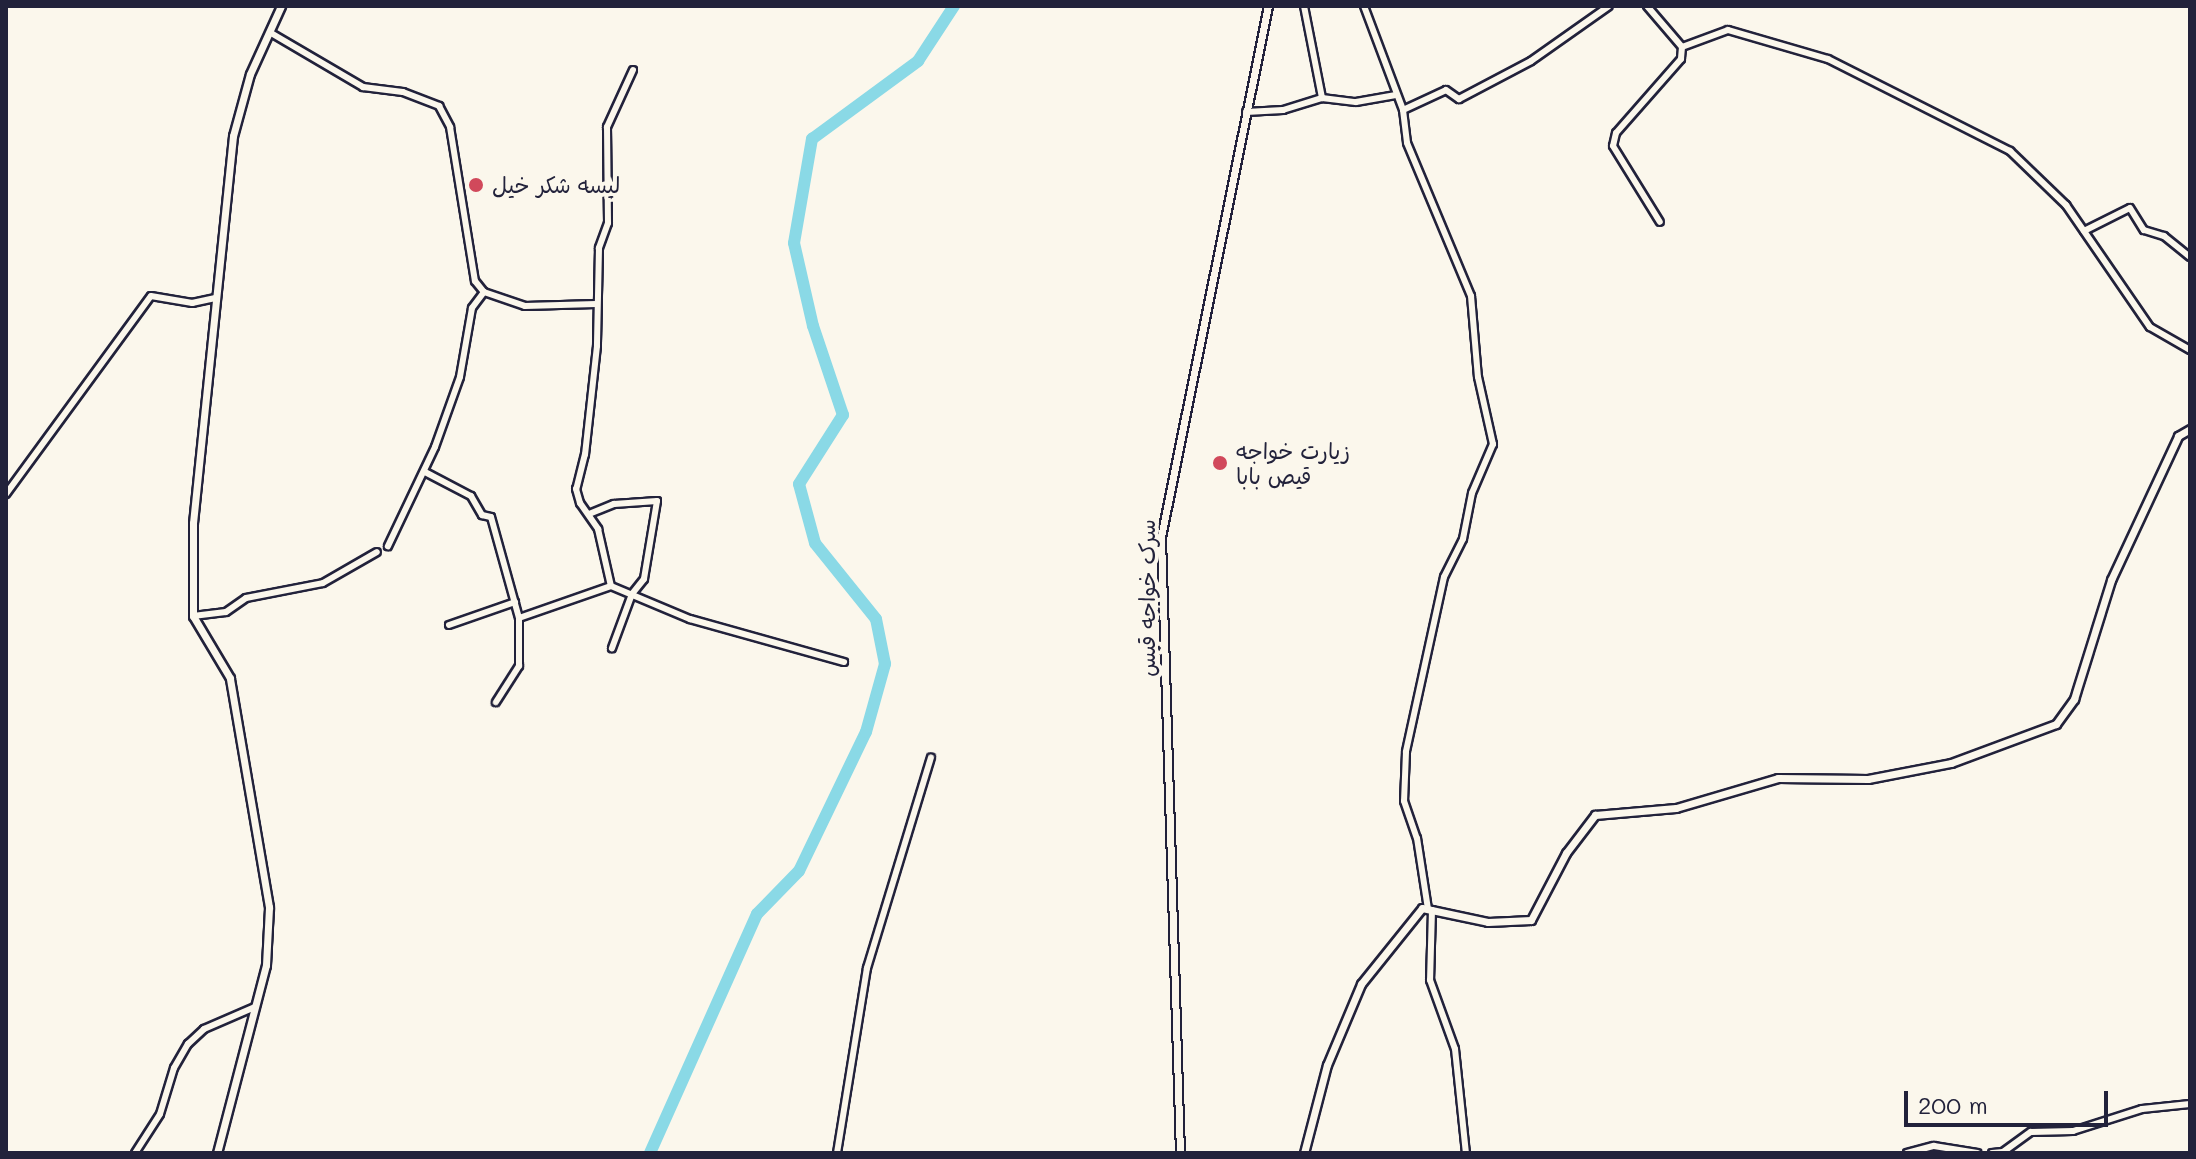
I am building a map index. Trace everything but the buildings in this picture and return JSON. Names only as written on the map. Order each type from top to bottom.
[{"type":"street","points":[[217,1153],[266,965],[269,907],[258,821],[230,678],[193,616],[193,523],[233,136],[250,74],[281,6]]},
{"type":"street","name":"سرک خواجه قیس","points":[[1180,1153],[1161,537],[1268,6]]},
{"type":"street","points":[[1304,6],[1322,98]]},
{"type":"street","points":[[1364,6],[1394,95],[1403,110],[1407,143],[1471,296],[1478,377],[1493,444],[1472,493],[1463,539],[1444,577],[1406,752],[1404,801],[1417,838],[1430,910],[1430,980],[1455,1049],[1466,1153]]},
{"type":"street","points":[[1403,110],[1446,90],[1459,99],[1531,61],[1609,6]]},
{"type":"street","points":[[1647,6],[1682,47],[1681,59],[1616,133],[1613,146],[1660,222]]},
{"type":"street","points":[[1682,47],[1728,30],[1828,59],[2010,151],[2066,205],[2150,327],[2190,350]]},
{"type":"street","points":[[271,33],[363,87],[427,100],[446,114],[475,281],[484,292],[525,306],[596,304]]},
{"type":"street","points":[[611,586],[598,529],[576,489],[585,454],[597,346],[599,248],[608,223],[607,127],[633,70]]},
{"type":"street","points":[[1246,112],[1283,110],[1322,98],[1356,102],[1394,95]]},
{"type":"street","points":[[2084,231],[2130,208],[2144,230],[2164,236],[2190,257]]},
{"type":"street","points":[[388,546],[425,472],[460,377],[472,308],[484,292]]},
{"type":"street","points":[[6,494],[151,296],[192,303],[216,298]]},
{"type":"street","points":[[1304,1153],[1327,1065],[1361,984],[1422,908],[1488,922],[1531,920],[1566,853],[1595,815],[1676,808],[1778,778],[1868,779],[1951,763],[2056,724],[2074,699],[2111,580],[2178,436],[2190,429]]},
{"type":"street","points":[[425,472],[471,496],[482,515],[491,517],[519,618],[519,666],[496,702]]},
{"type":"street","points":[[589,514],[614,504],[657,501],[644,579],[632,594],[612,648]]},
{"type":"street","points":[[193,616],[226,612],[246,598],[323,583],[377,552]]},
{"type":"street","points":[[519,618],[611,586],[690,619],[844,662]]},
{"type":"street","points":[[449,625],[515,602]]},
{"type":"street","points":[[837,1153],[867,968],[931,757]]},
{"type":"street","points":[[135,1153],[160,1114],[174,1068],[188,1044],[204,1029],[255,1007]]},
{"type":"street","points":[[1992,1153],[2003,1152],[2031,1132],[2073,1131],[2142,1109],[2190,1104]]},
{"type":"street","points":[[1907,1153],[1934,1146],[1977,1153]]},
{"type":"waterway","points":[[650,1153],[757,914],[799,871],[866,732],[885,664],[876,619],[815,543],[799,484],[843,415],[813,326],[794,243],[812,139],[918,61],[954,6]]},
{"type":"place","name":"لیسه شکر خیل","points":[[476,185]]},
{"type":"place","name":"زیارت خواجه قیص بابا","points":[[1220,463]]}]
